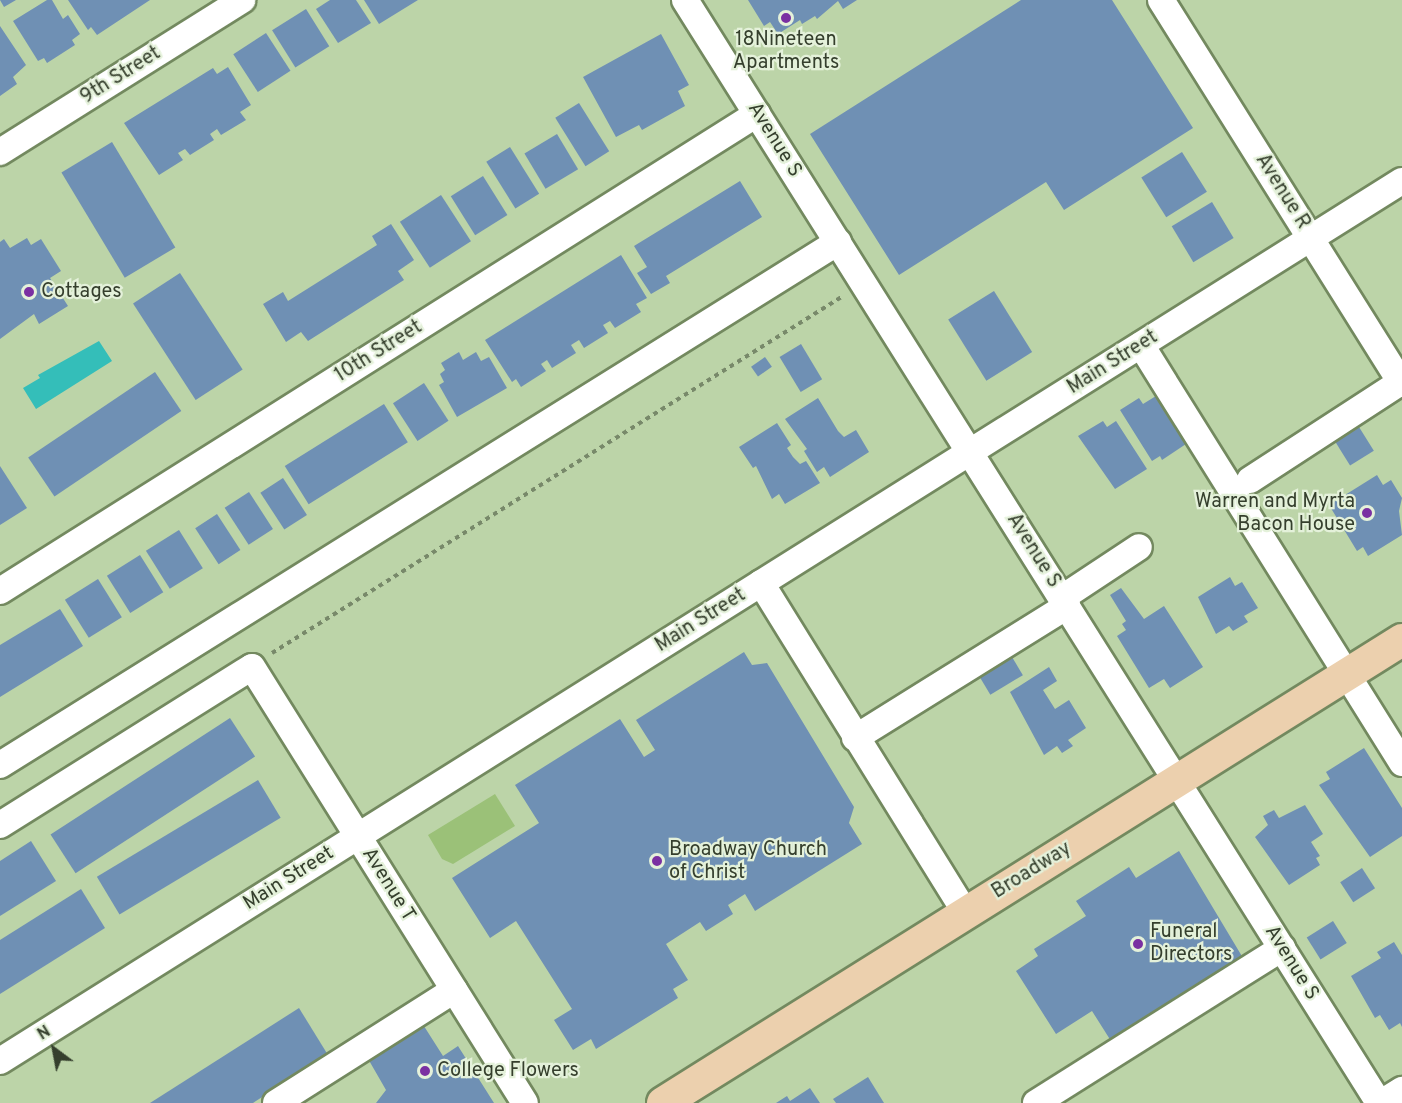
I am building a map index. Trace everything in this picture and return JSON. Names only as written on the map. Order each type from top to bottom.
[{"type":"main road","name":"Broadway","points":[[663,1103],[1402,640]]},
{"type":"street","name":"9th Street","points":[[0,152],[242,0]]},
{"type":"street","name":"Avenue S","points":[[686,0],[1380,1103]]},
{"type":"street","name":"Avenue R","points":[[1161,0],[1401,383]]},
{"type":"street","name":"10th Street","points":[[0,591],[757,114]]},
{"type":"street","name":"Main Street","points":[[0,1061],[1402,181]]},
{"type":"street","points":[[0,765],[838,242]]},
{"type":"street","points":[[1141,345],[1345,676],[1402,763]]},
{"type":"street","points":[[1250,480],[1401,383]]},
{"type":"street","points":[[855,738],[1064,602],[1139,547]]},
{"type":"street","points":[[761,583],[851,722],[855,738],[966,913]]},
{"type":"street","points":[[0,825],[252,667]]},
{"type":"street","name":"Avenue T","points":[[252,667],[525,1103]]},
{"type":"street","points":[[1036,1103],[1282,948]]},
{"type":"street","points":[[276,1103],[454,990]]},
{"type":"street","points":[[1380,1103],[1402,1090]]},
{"type":"path","points":[[252,667],[864,283]]},
{"type":"green space","points":[[495,794],[515,826],[453,864],[442,859],[428,835]]},
{"type":"water","points":[[99,341],[112,361],[36,409],[23,388],[40,378],[38,375]]},
{"type":"building","points":[[0,0],[16,0],[4,7]]},
{"type":"building","points":[[47,0],[52,0],[63,19],[68,15],[80,34],[72,40],[75,45],[47,63],[44,58],[38,61],[13,21]]},
{"type":"building","points":[[68,0],[150,0],[97,35],[91,27],[88,30]]},
{"type":"building","points":[[330,0],[356,0],[371,23],[338,43],[316,9]]},
{"type":"building","points":[[364,0],[418,0],[379,24]]},
{"type":"building","name":"18Nineteen Apartments","points":[[748,0],[857,0],[843,9],[838,1],[817,19],[815,16],[802,24],[800,20],[778,34],[770,22],[764,26]]},
{"type":"building","points":[[1021,0],[1112,0],[1193,128],[1064,210],[1046,182],[899,275],[810,134]]},
{"type":"building","points":[[306,9],[329,46],[295,68],[272,30]]},
{"type":"building","points":[[0,26],[26,65],[13,77],[17,84],[0,96]]},
{"type":"building","points":[[266,33],[291,71],[258,92],[233,54]]},
{"type":"building","points":[[661,34],[689,85],[678,91],[685,106],[642,130],[639,125],[616,137],[583,77]]},
{"type":"building","points":[[228,67],[251,105],[240,112],[246,120],[221,135],[217,129],[210,134],[214,140],[190,155],[185,149],[178,153],[183,160],[159,175],[124,123],[213,68],[217,74]]},
{"type":"building","points":[[579,103],[609,151],[585,166],[555,118]]},
{"type":"building","points":[[557,134],[578,169],[546,189],[524,154]]},
{"type":"building","points":[[112,142],[175,247],[125,278],[61,172]]},
{"type":"building","points":[[510,147],[539,194],[515,208],[486,162]]},
{"type":"building","points":[[1182,152],[1207,192],[1166,217],[1141,177]]},
{"type":"building","points":[[483,176],[507,215],[475,235],[451,196]]},
{"type":"building","points":[[740,181],[762,217],[666,276],[670,283],[651,294],[637,273],[647,267],[634,246]]},
{"type":"building","points":[[441,195],[471,241],[430,268],[400,222]]},
{"type":"building","points":[[1212,202],[1234,238],[1193,262],[1172,226]]},
{"type":"building","points":[[391,224],[414,260],[398,271],[404,280],[308,341],[301,332],[286,342],[263,304],[283,292],[288,301],[377,245],[372,236]]},
{"type":"building","name":"Cottages","points":[[27,238],[31,245],[41,239],[61,271],[50,278],[68,306],[39,324],[34,314],[0,339],[0,242],[4,239],[10,248]]},
{"type":"building","points":[[621,255],[647,298],[636,304],[641,312],[615,328],[610,321],[603,325],[608,333],[584,348],[579,340],[571,345],[576,353],[552,368],[547,360],[541,364],[546,371],[521,387],[516,379],[512,382],[485,340]]},
{"type":"building","points":[[180,273],[243,369],[196,400],[133,303]]},
{"type":"building","points":[[994,291],[1032,352],[986,381],[948,320]]},
{"type":"building","points":[[801,344],[822,379],[801,392],[780,357]]},
{"type":"building","points":[[459,352],[463,360],[476,352],[481,361],[489,357],[507,388],[457,417],[439,385],[444,382],[440,374],[445,370],[441,363]]},
{"type":"building","points":[[765,357],[772,367],[758,377],[751,367]]},
{"type":"building","points":[[155,372],[181,411],[54,497],[28,458]]},
{"type":"building","points":[[424,383],[449,421],[417,441],[393,403]]},
{"type":"building","points":[[1156,396],[1186,444],[1162,460],[1160,456],[1152,461],[1120,410],[1139,398],[1143,404]]},
{"type":"building","points":[[818,398],[838,431],[844,437],[856,430],[869,452],[830,477],[824,467],[817,472],[804,451],[807,449],[785,419]]},
{"type":"building","points":[[384,404],[408,442],[309,504],[285,466]]},
{"type":"building","points":[[1103,421],[1107,427],[1116,421],[1147,469],[1115,489],[1078,436]]},
{"type":"building","points":[[777,423],[791,445],[787,448],[793,457],[800,464],[806,461],[820,483],[785,504],[779,494],[772,499],[756,466],[753,468],[739,447]]},
{"type":"building","points":[[1359,427],[1374,451],[1350,466],[1335,442]]},
{"type":"building","points":[[0,466],[27,508],[0,525]]},
{"type":"building","name":"Warren and Myrta Bacon House","points":[[1377,475],[1383,485],[1391,480],[1402,498],[1399,511],[1402,535],[1368,556],[1363,547],[1357,551],[1329,505]]},
{"type":"building","points":[[283,478],[307,515],[284,530],[260,493]]},
{"type":"building","points":[[249,492],[273,529],[249,545],[225,508]]},
{"type":"building","points":[[217,514],[240,550],[219,564],[195,528]]},
{"type":"building","points":[[179,530],[203,568],[170,589],[146,551]]},
{"type":"building","points":[[140,555],[163,592],[130,613],[107,576]]},
{"type":"building","points":[[1230,577],[1235,586],[1242,582],[1258,608],[1244,616],[1248,622],[1233,631],[1229,626],[1216,634],[1198,597]]},
{"type":"building","points":[[98,579],[122,617],[89,638],[65,600]]},
{"type":"building","points":[[1121,588],[1144,619],[1164,606],[1203,667],[1170,688],[1164,679],[1149,688],[1117,636],[1126,630],[1122,624],[1126,621],[1110,595]]},
{"type":"building","points":[[60,609],[83,646],[0,697],[0,645]]},
{"type":"building","name":"Broadway Church of Christ","points":[[744,652],[752,665],[767,663],[854,807],[849,823],[862,844],[755,911],[745,894],[728,905],[733,914],[706,931],[700,922],[666,944],[688,980],[673,989],[678,998],[596,1049],[591,1039],[573,1050],[554,1020],[572,1009],[516,921],[490,938],[452,878],[539,823],[515,785],[620,719],[644,757],[655,750],[636,720]]},
{"type":"building","points":[[1009,652],[1023,675],[990,695],[976,672]]},
{"type":"building","points":[[1049,667],[1057,681],[1043,690],[1055,709],[1069,700],[1086,728],[1068,740],[1073,746],[1062,753],[1057,746],[1044,755],[1010,692]]},
{"type":"building","points":[[230,718],[255,757],[76,873],[51,835]]},
{"type":"building","points":[[1364,748],[1402,808],[1402,836],[1370,857],[1319,785],[1330,779],[1326,772]]},
{"type":"building","points":[[258,780],[281,818],[120,915],[97,877]]},
{"type":"building","points":[[1305,805],[1323,834],[1311,842],[1320,856],[1316,858],[1320,865],[1289,885],[1255,837],[1268,825],[1263,816],[1274,810],[1279,818]]},
{"type":"building","points":[[31,841],[56,881],[0,916],[0,861]]},
{"type":"building","name":"Funeral Directors","points":[[1179,851],[1243,958],[1111,1041],[1092,1011],[1056,1034],[1016,971],[1038,956],[1034,949],[1086,916],[1076,901],[1129,867],[1136,878]]},
{"type":"building","points":[[1362,868],[1375,888],[1353,902],[1340,882]]},
{"type":"building","points":[[81,889],[105,928],[0,994],[0,940]]},
{"type":"building","points":[[1333,921],[1347,943],[1320,959],[1307,937]]},
{"type":"building","points":[[1394,942],[1402,955],[1402,1027],[1400,1023],[1389,1030],[1380,1015],[1375,1018],[1351,976],[1381,958],[1377,952]]},
{"type":"building","points":[[299,1008],[328,1055],[253,1103],[150,1103]]},
{"type":"building","name":"College Flowers","points":[[422,1023],[443,1056],[458,1046],[494,1103],[376,1103],[386,1090],[367,1057]]},
{"type":"building","points":[[868,1077],[884,1103],[836,1103],[833,1099]]},
{"type":"building","points":[[810,1088],[820,1103],[776,1103],[787,1096],[790,1101]]},
{"type":"place","name":"18Nineteen Apartments","points":[[786,18]]},
{"type":"place","name":"Cottages","points":[[29,292]]},
{"type":"place","name":"Warren and Myrta Bacon House","points":[[1367,513]]},
{"type":"place","name":"Broadway Church of Christ","points":[[657,861]]},
{"type":"place","name":"Funeral Directors","points":[[1138,944]]},
{"type":"place","name":"College Flowers","points":[[425,1071]]}]
